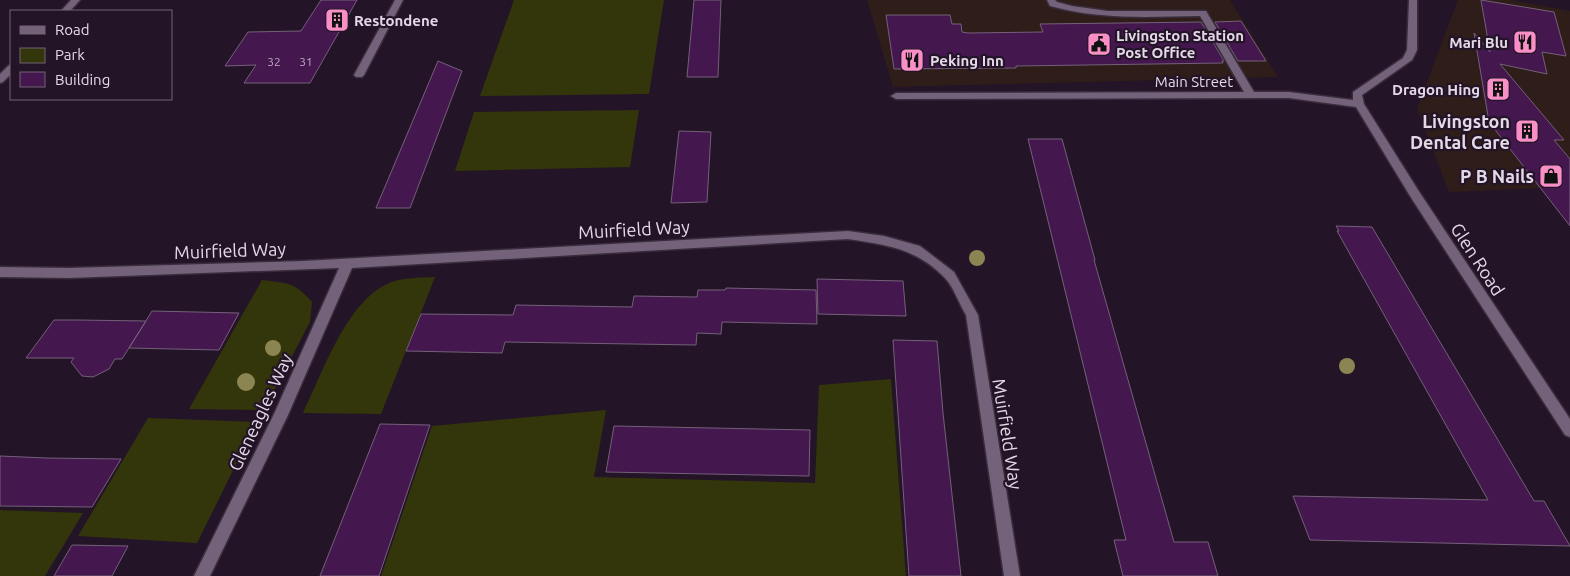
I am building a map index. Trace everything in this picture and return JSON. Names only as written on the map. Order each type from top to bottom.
[{"type":"street","points":[[66,10],[76,0]]},
{"type":"street","points":[[359,75],[399,0]]},
{"type":"street","points":[[1051,0],[1053,4],[1069,10],[1092,14],[1203,13],[1251,96]]},
{"type":"street","points":[[1359,104],[1357,94],[1399,66],[1410,55],[1412,50],[1412,0]]},
{"type":"street","points":[[0,80],[10,69]]},
{"type":"street","name":"Main Street","points":[[896,96],[1289,95],[1359,104]]},
{"type":"street","name":"Glen Road","points":[[1359,104],[1414,193],[1570,431]]},
{"type":"street","name":"Muirfield Way","points":[[0,272],[69,273],[348,263],[848,234],[884,240],[916,249],[950,274],[972,315],[1012,576]]},
{"type":"street","name":"Gleneagles Way","points":[[202,576],[281,416],[348,263]]},
{"type":"shaded area","points":[[867,0],[1230,0],[1278,77],[893,87]]},
{"type":"shaded area","points":[[1458,0],[1511,0],[1570,11],[1570,187],[1449,192],[1417,109]]},
{"type":"green space","points":[[514,0],[664,0],[649,94],[480,96]]},
{"type":"green space","points":[[639,110],[630,167],[455,171],[474,112]]},
{"type":"green space","points":[[435,277],[381,414],[303,413],[337,340],[360,306],[374,292],[394,281]]},
{"type":"green space","points":[[262,280],[295,287],[312,302],[310,322],[264,410],[189,409]]},
{"type":"green space","points":[[891,379],[906,576],[381,576],[432,426],[606,410],[594,477],[815,483],[819,385]]},
{"type":"green space","points":[[148,418],[257,422],[197,543],[78,536]]},
{"type":"green space","points":[[0,510],[83,513],[45,576],[0,576]]},
{"type":"building","points":[[321,0],[357,0],[310,83],[244,83],[256,65],[225,66],[248,32],[301,31]]},
{"type":"building","points":[[694,0],[721,0],[718,77],[687,77]]},
{"type":"building","points":[[1481,0],[1554,12],[1566,56],[1542,52],[1547,74],[1500,64],[1564,140],[1554,140],[1570,159],[1570,226],[1489,122],[1474,33],[1490,52]]},
{"type":"building","points":[[886,15],[950,15],[952,24],[961,24],[962,32],[968,33],[1043,32],[1040,24],[1201,22],[1224,61],[1222,61],[1223,63],[894,69]]},
{"type":"building","points":[[1241,21],[1266,61],[1238,61],[1215,22]]},
{"type":"building","points":[[438,61],[462,71],[410,208],[376,208]]},
{"type":"building","points":[[679,131],[711,132],[707,202],[671,203]]},
{"type":"building","points":[[1028,139],[1062,139],[1094,260],[1174,542],[1208,542],[1218,576],[1123,576],[1114,540],[1126,540]]},
{"type":"building","points":[[1336,226],[1372,227],[1534,501],[1544,501],[1570,546],[1310,540],[1293,496],[1488,500],[1337,231],[1339,231]]},
{"type":"building","points":[[817,279],[903,281],[906,316],[818,314]]},
{"type":"building","points":[[726,288],[816,290],[817,324],[722,322],[721,334],[697,333],[696,345],[505,342],[502,353],[406,351],[421,314],[513,315],[516,305],[632,307],[634,296],[697,297],[698,290],[725,290]]},
{"type":"building","points":[[152,311],[239,313],[219,350],[129,348]]},
{"type":"building","points":[[54,320],[146,321],[122,359],[115,359],[109,369],[93,377],[82,376],[71,362],[74,358],[26,358]]},
{"type":"building","points":[[893,340],[937,341],[961,576],[909,576]]},
{"type":"building","points":[[380,424],[430,425],[379,576],[320,576]]},
{"type":"building","points":[[614,426],[810,430],[809,476],[606,472]]},
{"type":"building","points":[[0,456],[121,459],[92,507],[0,506]]},
{"type":"building","points":[[72,545],[128,546],[112,576],[54,576]]},
{"type":"place","name":"Restondene","points":[[337,20]]},
{"type":"place","name":"Mari Blu","points":[[1525,42]]},
{"type":"place","name":"Livingston Station Post Office","points":[[1099,44]]},
{"type":"place","name":"Peking Inn","points":[[912,60]]},
{"type":"place","name":"Dragon Hing","points":[[1498,89]]},
{"type":"place","name":"Livingston Dental Care","points":[[1527,131]]},
{"type":"place","name":"P B Nails","points":[[1551,176]]}]
